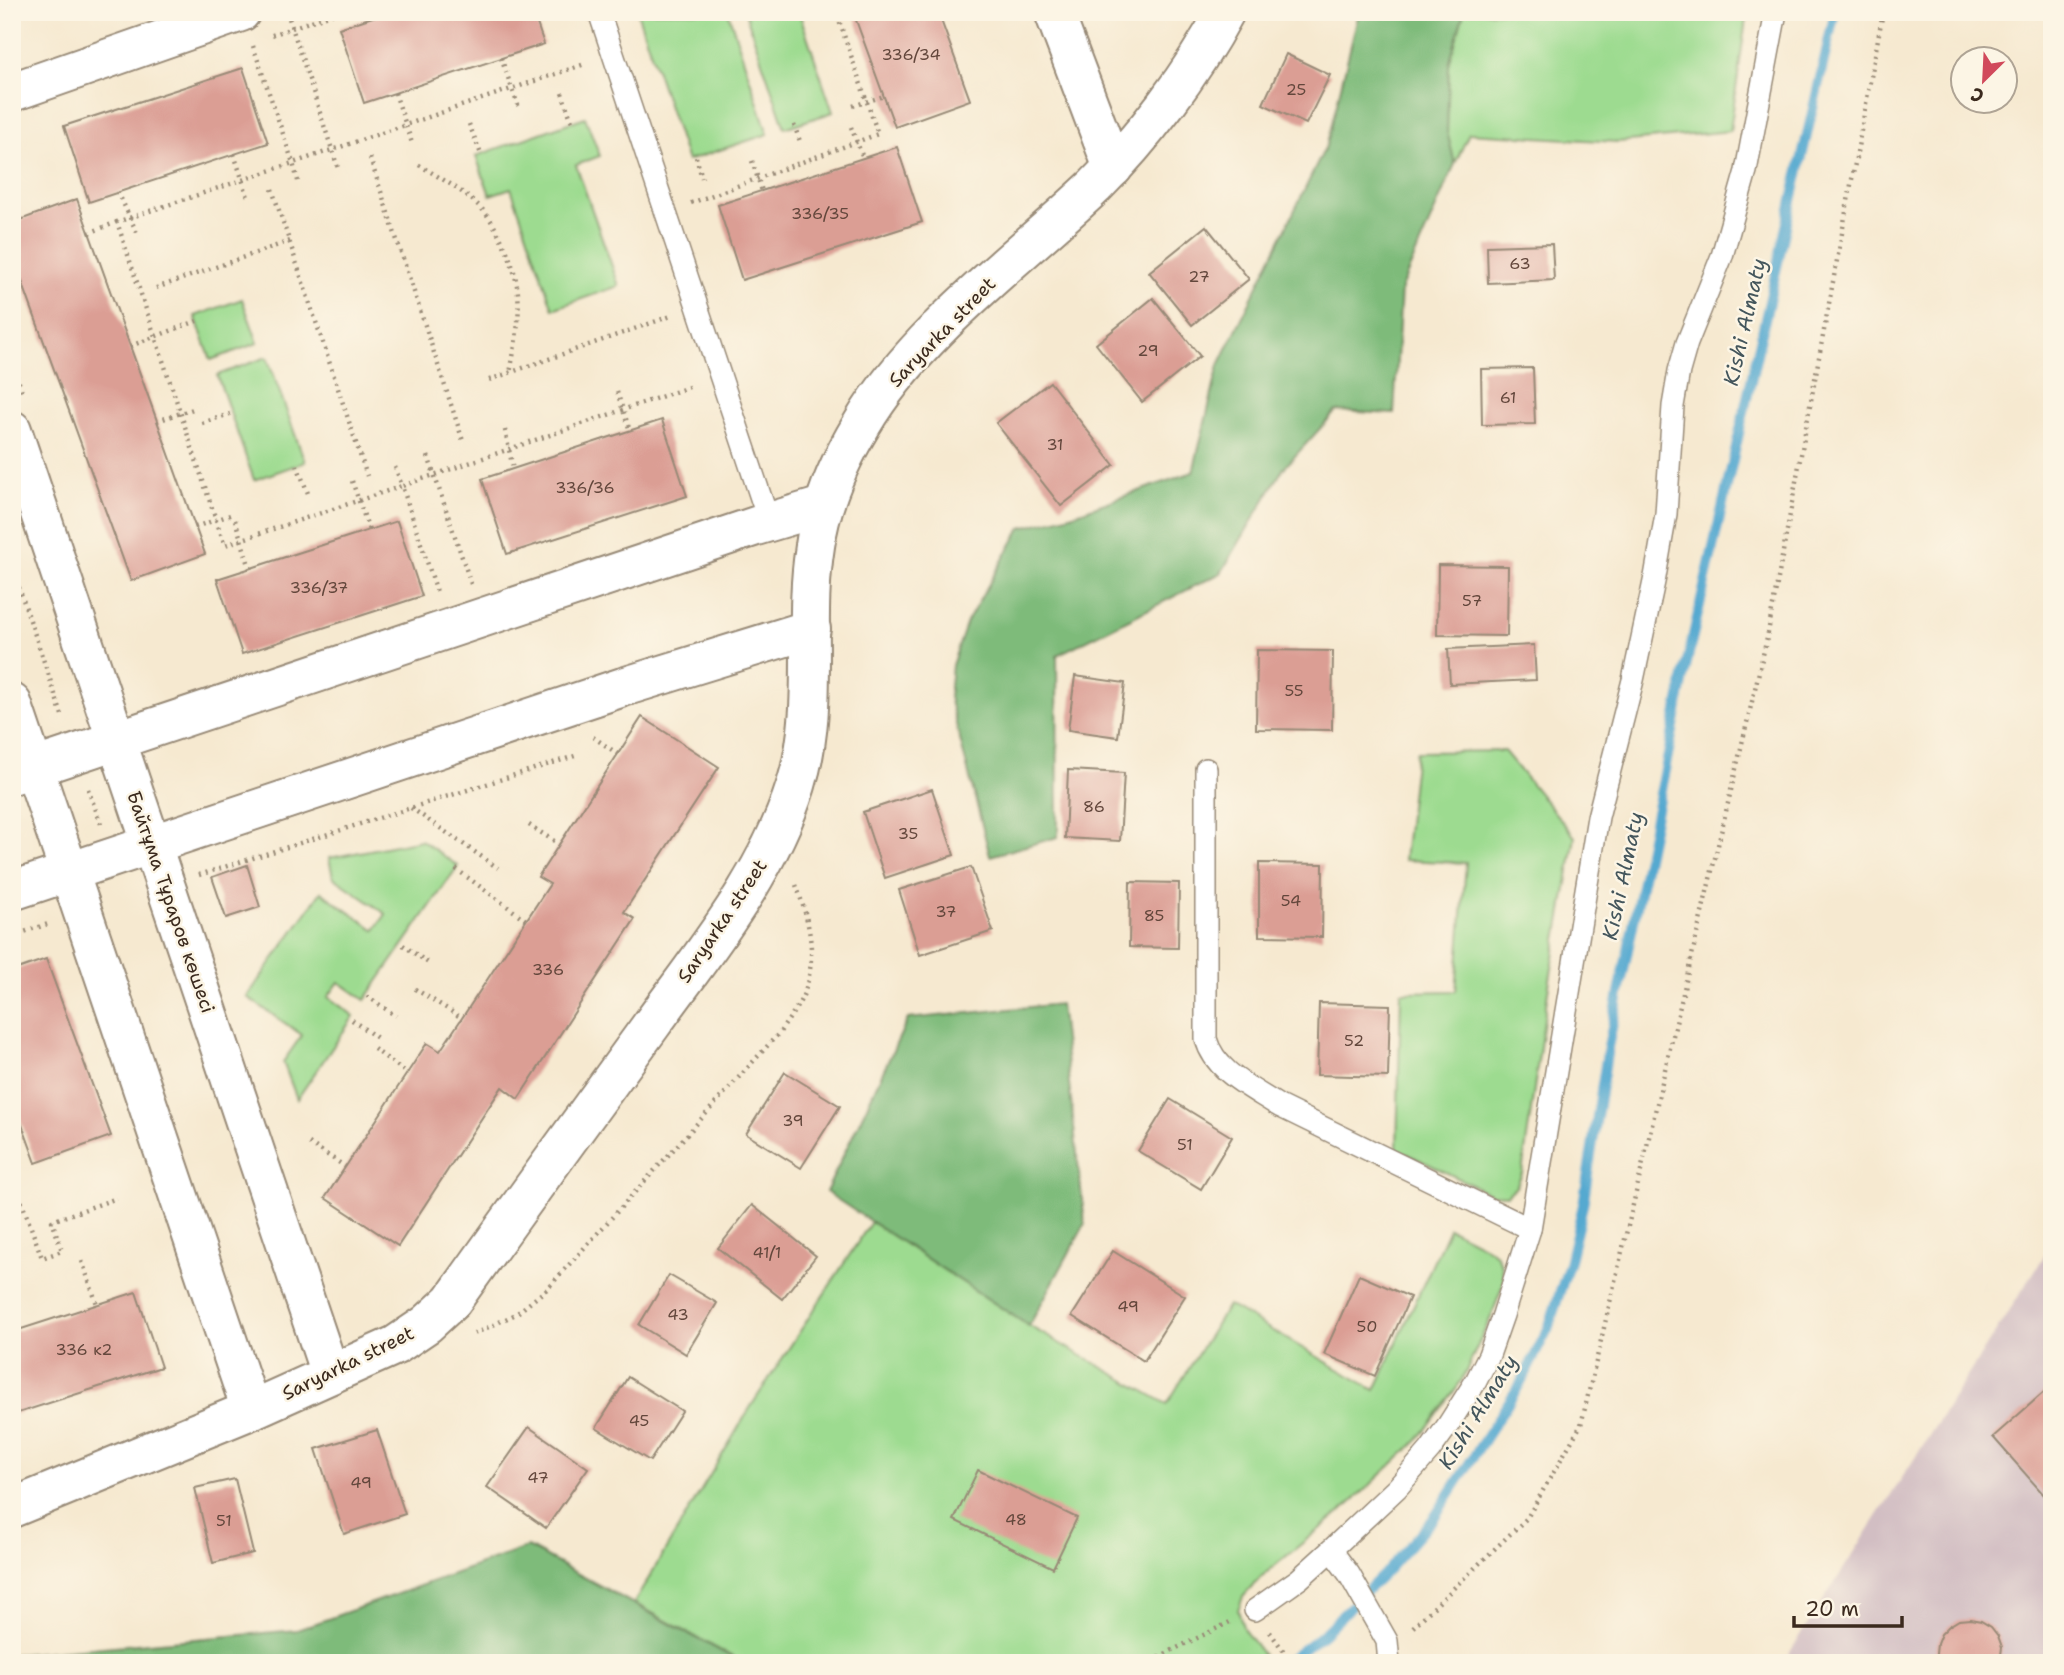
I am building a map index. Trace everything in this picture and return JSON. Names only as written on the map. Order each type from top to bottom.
[{"type":"street","points":[[1054,12],[1113,168]]},
{"type":"street","name":"Saryarka street","points":[[12,1508],[251,1410],[396,1345],[452,1301],[711,942],[759,871],[778,831],[795,788],[806,747],[814,548],[823,506],[832,483],[864,421],[889,384],[919,350],[972,297],[1113,168],[1139,139],[1180,83],[1225,12]]},
{"type":"street","points":[[12,92],[252,31]]},
{"type":"street","name":"Байтұма Тұраров көшесі","points":[[19,416],[100,692],[330,1374]]},
{"type":"street","points":[[23,772],[823,506]]},
{"type":"street","points":[[12,891],[623,687],[811,629]]},
{"type":"street","points":[[15,711],[23,772],[53,823],[251,1410]]},
{"type":"lane","points":[[599,12],[769,522]]},
{"type":"lane","points":[[1255,1610],[1299,1579],[1397,1488],[1430,1450],[1458,1409],[1489,1355],[1530,1228],[1598,817],[1633,680],[1666,514],[1673,406],[1679,371],[1687,343],[1722,256],[1746,171],[1776,12]]},
{"type":"lane","points":[[1206,769],[1206,1039],[1211,1054],[1245,1084],[1279,1106],[1530,1228]]},
{"type":"lane","points":[[1331,1550],[1349,1574],[1388,1652]]},
{"type":"path","points":[[287,12],[338,168]]},
{"type":"path","points":[[298,181],[252,31],[292,28],[337,12]]},
{"type":"path","points":[[684,205],[878,134],[836,12]]},
{"type":"path","points":[[1388,1652],[1527,1518],[1581,1425],[1767,638],[1883,12]]},
{"type":"path","points":[[89,233],[613,55]]},
{"type":"path","points":[[501,58],[519,108]]},
{"type":"path","points":[[395,93],[412,144]]},
{"type":"path","points":[[562,93],[572,122]]},
{"type":"path","points":[[853,106],[884,96]]},
{"type":"path","points":[[469,124],[481,154]]},
{"type":"path","points":[[794,125],[801,144]]},
{"type":"path","points":[[851,127],[863,158]]},
{"type":"path","points":[[233,154],[248,197]]},
{"type":"path","points":[[696,157],[702,178]]},
{"type":"path","points":[[370,158],[464,444]]},
{"type":"path","points":[[752,161],[762,191]]},
{"type":"path","points":[[419,165],[479,206],[495,226],[513,263],[519,294],[518,333],[510,373]]},
{"type":"path","points":[[272,189],[368,476]]},
{"type":"path","points":[[118,192],[138,235]]},
{"type":"path","points":[[117,222],[225,545],[720,376]]},
{"type":"path","points":[[156,288],[290,241]]},
{"type":"path","points":[[489,380],[697,307]]},
{"type":"path","points":[[130,346],[197,321]]},
{"type":"path","points":[[12,362],[19,416]]},
{"type":"path","points":[[617,392],[630,431]]},
{"type":"path","points":[[157,421],[197,408]]},
{"type":"path","points":[[202,423],[230,414]]},
{"type":"path","points":[[505,430],[513,469]]},
{"type":"path","points":[[428,456],[483,618]]},
{"type":"path","points":[[297,465],[309,495]]},
{"type":"path","points":[[395,467],[439,599]]},
{"type":"path","points":[[352,481],[369,530]]},
{"type":"path","points":[[195,527],[234,517],[250,568]]},
{"type":"path","points":[[12,567],[113,857]]},
{"type":"path","points":[[15,711],[59,705],[100,692]]},
{"type":"path","points":[[590,736],[618,754]]},
{"type":"path","points":[[166,886],[575,757]]},
{"type":"path","points":[[53,823],[136,797]]},
{"type":"path","points":[[411,808],[498,868]]},
{"type":"path","points":[[528,825],[559,844]]},
{"type":"path","points":[[473,1334],[516,1314],[548,1289],[780,1032],[795,1010],[807,985],[812,950],[808,919],[778,831]]},
{"type":"path","points":[[456,869],[526,920]]},
{"type":"path","points":[[402,945],[431,965]]},
{"type":"path","points":[[415,989],[462,1018]]},
{"type":"path","points":[[367,996],[396,1016]]},
{"type":"path","points":[[352,1020],[380,1040]]},
{"type":"path","points":[[374,1049],[407,1073]]},
{"type":"path","points":[[12,1135],[24,1130]]},
{"type":"path","points":[[309,1143],[345,1167]]},
{"type":"path","points":[[12,1175],[42,1258],[62,1251],[52,1221],[117,1198]]},
{"type":"path","points":[[82,1261],[97,1304]]},
{"type":"path","points":[[1146,1663],[1255,1610]]},
{"type":"path","points":[[1267,1628],[1292,1663]]},
{"type":"shaded area","points":[[2052,1244],[2052,1663],[1783,1663],[1945,1411]]},
{"type":"green space","points":[[637,12],[728,12],[768,134],[687,161]]},
{"type":"green space","points":[[745,12],[799,12],[833,112],[785,128]]},
{"type":"green space","points":[[1359,12],[1464,12],[1449,64],[1447,132],[1455,164],[1401,288],[1394,414],[1336,411],[1283,469],[1221,573],[1057,655],[1058,837],[990,856],[949,697],[952,665],[967,622],[1021,528],[1071,515],[1193,472],[1219,365],[1327,144]]},
{"type":"green space","points":[[1464,12],[1747,12],[1730,131],[1618,142],[1469,133],[1455,164],[1447,132],[1449,64]]},
{"type":"green space","points":[[585,117],[600,156],[576,165],[619,286],[553,309],[511,188],[490,195],[476,156]]},
{"type":"green space","points":[[242,299],[258,343],[211,360],[195,316]]},
{"type":"green space","points":[[267,357],[305,462],[254,480],[217,375]]},
{"type":"green space","points":[[1504,751],[1575,837],[1548,991],[1522,1173],[1516,1187],[1507,1195],[1491,1194],[1397,1149],[1401,992],[1456,991],[1466,863],[1404,860],[1416,752]]},
{"type":"green space","points":[[421,840],[458,866],[365,1000],[339,982],[328,997],[354,1016],[297,1099],[283,1062],[302,1035],[247,997],[321,892],[375,930],[386,914],[333,877],[329,858]]},
{"type":"green space","points":[[1060,1004],[1085,1224],[1029,1326],[826,1192],[908,1019]]},
{"type":"green space","points":[[871,1222],[1029,1326],[1167,1404],[1228,1305],[1375,1390],[1449,1228],[1496,1254],[1502,1266],[1504,1281],[1492,1315],[1462,1380],[1418,1440],[1350,1504],[1261,1577],[1243,1597],[1238,1610],[1244,1630],[1263,1655],[1250,1663],[743,1663],[634,1603],[750,1408]]},
{"type":"green space","points":[[528,1547],[743,1663],[12,1663],[12,1655],[297,1630]]},
{"type":"building","points":[[388,12],[533,12],[544,44],[364,103],[339,28]]},
{"type":"building","points":[[853,12],[938,12],[970,100],[895,127]]},
{"type":"building","points":[[1286,54],[1330,75],[1306,124],[1263,104]]},
{"type":"building","points":[[243,68],[268,143],[89,202],[64,126]]},
{"type":"building","points":[[897,147],[922,222],[742,280],[718,205]]},
{"type":"building","points":[[77,199],[205,554],[131,581],[12,254],[12,223]]},
{"type":"building","points":[[1206,226],[1249,279],[1192,325],[1149,272]]},
{"type":"building","points":[[1552,244],[1554,280],[1488,283],[1487,246]]},
{"type":"building","points":[[1153,298],[1200,356],[1142,402],[1096,344]]},
{"type":"building","points":[[1533,368],[1535,424],[1482,425],[1481,369]]},
{"type":"building","points":[[1050,382],[1114,465],[1061,506],[996,423]]},
{"type":"building","points":[[662,420],[687,496],[507,554],[482,479]]},
{"type":"building","points":[[397,521],[422,596],[242,654],[217,579]]},
{"type":"building","points":[[1438,565],[1508,566],[1507,636],[1437,635]]},
{"type":"building","points":[[1534,645],[1536,680],[1450,684],[1448,649]]},
{"type":"building","points":[[1257,650],[1333,651],[1332,730],[1256,729]]},
{"type":"building","points":[[1075,676],[1125,683],[1118,737],[1068,730]]},
{"type":"building","points":[[642,717],[719,767],[624,912],[635,919],[518,1099],[502,1087],[398,1246],[325,1198],[427,1043],[440,1051],[462,1018],[550,884],[538,877]]},
{"type":"building","points":[[1068,770],[1124,773],[1120,841],[1065,838]]},
{"type":"building","points":[[932,789],[954,855],[885,878],[863,812]]},
{"type":"building","points":[[1259,863],[1323,864],[1322,937],[1259,936]]},
{"type":"building","points":[[247,865],[260,907],[226,918],[212,877]]},
{"type":"building","points":[[971,867],[993,931],[920,955],[899,890]]},
{"type":"building","points":[[1130,882],[1179,883],[1178,948],[1129,947]]},
{"type":"building","points":[[46,959],[111,1136],[36,1163],[12,1097],[12,971]]},
{"type":"building","points":[[1319,1003],[1390,1005],[1388,1077],[1317,1075]]},
{"type":"building","points":[[785,1072],[840,1106],[801,1168],[746,1134]]},
{"type":"building","points":[[1170,1099],[1232,1137],[1201,1189],[1138,1151]]},
{"type":"building","points":[[752,1205],[816,1256],[782,1299],[718,1248]]},
{"type":"building","points":[[1113,1251],[1185,1296],[1144,1361],[1072,1316]]},
{"type":"building","points":[[669,1275],[717,1303],[686,1354],[639,1325]]},
{"type":"building","points":[[1359,1275],[1410,1297],[1375,1376],[1324,1354]]},
{"type":"building","points":[[136,1292],[161,1367],[12,1415],[12,1332]]},
{"type":"building","points":[[628,1377],[682,1411],[650,1461],[596,1428]]},
{"type":"building","points":[[2052,1385],[2052,1504],[1993,1437]]},
{"type":"building","points":[[529,1427],[588,1468],[546,1528],[487,1487]]},
{"type":"building","points":[[377,1430],[405,1514],[344,1534],[316,1449]]},
{"type":"building","points":[[978,1470],[1077,1518],[1053,1568],[954,1520]]},
{"type":"building","points":[[235,1479],[253,1553],[213,1563],[195,1488]]},
{"type":"building","points":[[1970,1619],[1991,1627],[1998,1636],[2002,1647],[2000,1663],[1937,1663],[1937,1644],[1941,1634],[1959,1620]]},
{"type":"waterway","name":"Kіshі Almaty","points":[[1285,1663],[1323,1634],[1387,1571],[1434,1518],[1522,1381],[1548,1329],[1569,1264],[1583,1205],[1608,1047],[1689,653],[1835,12]]}]
